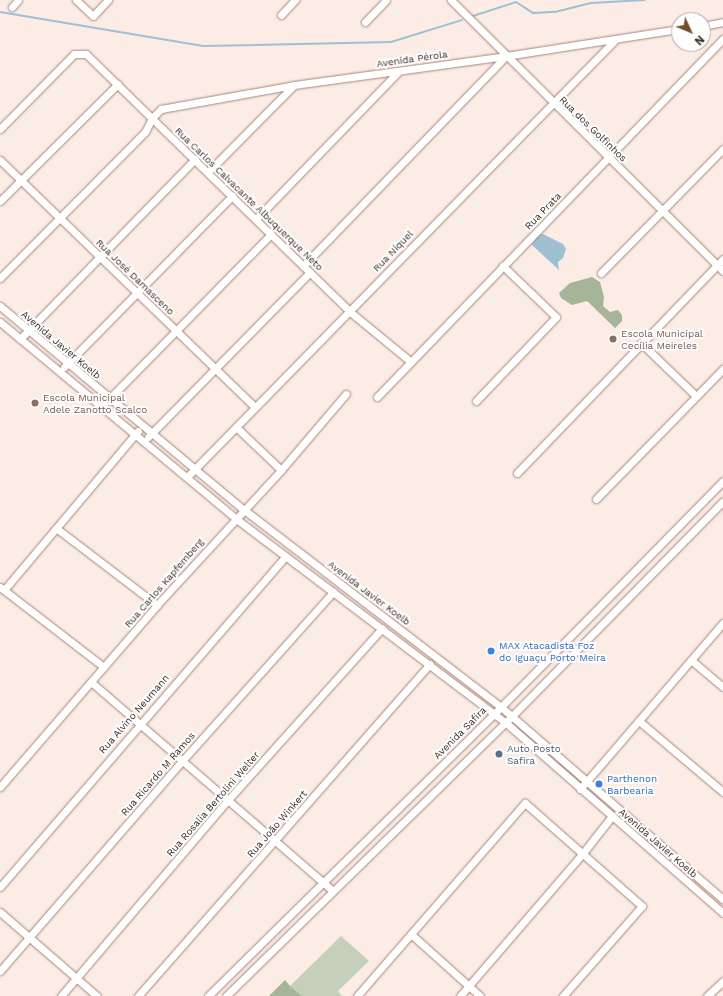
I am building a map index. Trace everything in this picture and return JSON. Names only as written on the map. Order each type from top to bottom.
[{"type":"street","points":[[12,7],[18,0]]},
{"type":"street","points":[[76,0],[93,16],[108,0]]},
{"type":"street","points":[[281,15],[295,0]]},
{"type":"street","points":[[365,22],[386,0]]},
{"type":"street","name":"Rua dos Golfinhos","points":[[451,0],[552,103],[723,271]]},
{"type":"street","points":[[711,24],[723,22]]},
{"type":"street","name":"Avenida Pérola","points":[[152,118],[161,109],[294,85],[398,72],[671,30]]},
{"type":"street","name":"Rua Prata","points":[[377,397],[723,39]]},
{"type":"street","name":"Rua Níquel","points":[[187,477],[615,40]]},
{"type":"street","name":"Rua Carlos Calvacante Albuquerque Neto","points":[[0,129],[74,54],[86,54],[349,311],[411,362]]},
{"type":"street","points":[[303,266],[506,56]]},
{"type":"street","points":[[256,219],[398,72]]},
{"type":"street","points":[[0,201],[118,84]]},
{"type":"street","points":[[208,172],[294,85]]},
{"type":"street","points":[[0,278],[145,132],[152,118]]},
{"type":"street","points":[[601,273],[723,149]]},
{"type":"street","name":"Rua José Damasceno","points":[[0,160],[255,407]]},
{"type":"street","points":[[20,339],[99,256],[195,160]]},
{"type":"street","points":[[60,372],[232,196]]},
{"type":"street","points":[[102,407],[177,332],[271,234]]},
{"type":"street","points":[[517,473],[723,259]]},
{"type":"street","points":[[476,401],[556,318],[503,266]]},
{"type":"street","points":[[144,441],[310,272]]},
{"type":"street","name":"Avenida Javier Koelb","points":[[0,306],[67,364],[243,509],[512,716],[723,898]]},
{"type":"street","name":"Avenida Javier Koelb","points":[[0,322],[235,518],[505,722],[723,913]]},
{"type":"street","points":[[641,343],[696,396]]},
{"type":"street","points":[[596,499],[723,369]]},
{"type":"street","name":"Rua Carlos Kapfemberg","points":[[0,787],[157,605],[243,509],[281,470],[346,394]]},
{"type":"street","points":[[104,667],[2,589],[56,528],[142,426]]},
{"type":"street","points":[[236,427],[281,470]]},
{"type":"street","name":"Avenida Safira","points":[[208,996],[494,714],[723,482]]},
{"type":"street","points":[[706,498],[717,507]]},
{"type":"street","points":[[226,996],[332,890],[512,716],[723,501]]},
{"type":"street","points":[[56,528],[157,605]]},
{"type":"street","name":"Rua Alvino Neumann","points":[[0,886],[138,723],[286,556]]},
{"type":"street","name":"Rua Ricardo M Ramos","points":[[0,971],[182,761],[334,592]]},
{"type":"street","points":[[580,789],[723,623]]},
{"type":"street","name":"Rua Rosalia Bertolini Welter","points":[[61,996],[227,801],[382,628]]},
{"type":"street","points":[[691,660],[723,687]]},
{"type":"street","name":"Rua João Winkert","points":[[138,996],[430,664]]},
{"type":"street","points":[[90,682],[274,842],[332,890]]},
{"type":"street","points":[[639,721],[723,792]]},
{"type":"street","points":[[0,776],[6,781]]},
{"type":"street","points":[[357,996],[412,935],[525,803],[642,906],[563,996]]},
{"type":"street","points":[[460,996],[583,853],[612,816]]},
{"type":"street","points":[[0,912],[97,996]]},
{"type":"street","points":[[412,935],[480,996]]},
{"type":"street","points":[[707,996],[723,981]]},
{"type":"green space","points":[[592,277],[600,282],[604,297],[603,306],[610,312],[618,310],[622,315],[622,321],[615,328],[587,301],[572,305],[561,298],[559,293],[570,283]]},
{"type":"green space","points":[[341,936],[369,961],[338,991],[342,996],[302,996],[290,986]]},
{"type":"green space","points":[[285,980],[290,986],[302,996],[269,996]]},
{"type":"water","points":[[543,234],[563,244],[566,249],[563,258],[558,262],[559,270],[532,245],[537,235]]},
{"type":"waterway","points":[[473,16],[516,2],[533,13],[555,12],[591,3],[645,0]]},
{"type":"waterway","points":[[0,12],[203,46],[391,42],[462,20]]},
{"type":"place","name":"Escola Municipal Cecília Meireles","points":[[613,339]]},
{"type":"place","name":"Escola Municipal Adele Zanotto Scalco","points":[[35,403]]},
{"type":"place","name":"MAX Atacadista Foz do Iguaçu Porto Meira","points":[[491,651]]},
{"type":"place","name":"Auto Posto Safira","points":[[499,754]]},
{"type":"place","name":"Parthenon Barbearia","points":[[599,784]]}]
